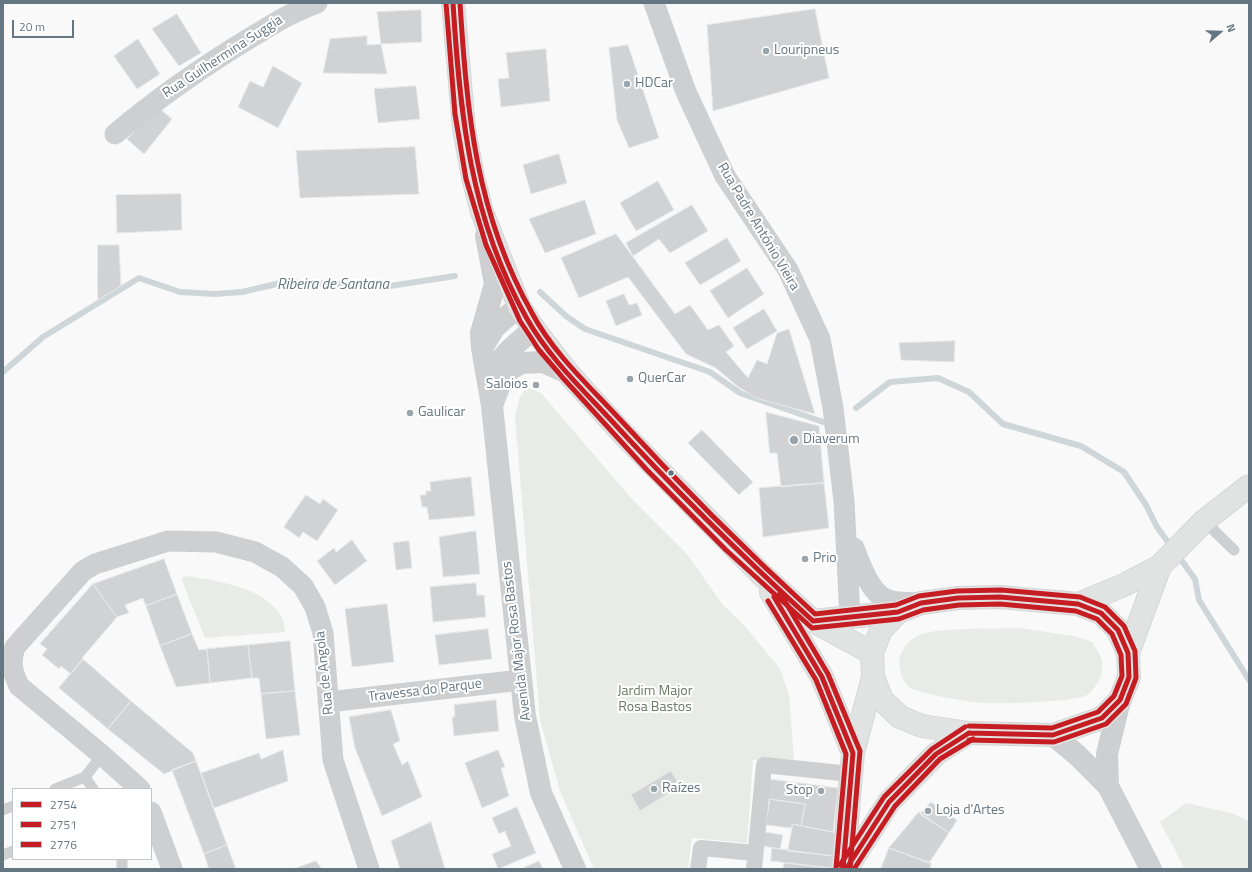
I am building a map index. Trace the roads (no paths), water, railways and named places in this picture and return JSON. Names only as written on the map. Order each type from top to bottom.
[{"type":"main road","points":[[453,3],[464,129],[473,176],[482,212],[519,306],[534,329],[568,374],[623,434],[761,574],[813,621],[872,653]]},
{"type":"main road","points":[[1078,604],[1124,585],[1160,566],[1204,521],[1249,486]]},
{"type":"main road","points":[[873,677],[882,700],[900,717],[922,726],[969,733],[1052,735],[1102,718],[1120,700],[1128,677],[1128,653],[1160,566]]},
{"type":"main road","points":[[761,574],[822,677],[852,764]]},
{"type":"main road","points":[[813,621],[898,612],[921,603],[958,598],[1000,597],[1078,604],[1101,613],[1118,630],[1128,653]]},
{"type":"main road","points":[[843,869],[852,764],[873,677],[872,653],[881,630],[898,612]]},
{"type":"main road","points":[[846,869],[889,802],[936,754],[969,733]]},
{"type":"street","name":"Rua Guilhermina Suggia","points":[[115,134],[157,99],[219,56],[296,10],[317,3]]},
{"type":"street","name":"Rua Padre António Vieira","points":[[654,3],[686,92],[725,176],[788,270],[820,340],[834,408],[846,529],[850,617]]},
{"type":"street","points":[[482,212],[495,284],[481,333],[482,348],[492,406]]},
{"type":"street","points":[[482,348],[495,327],[519,306]]},
{"type":"street","points":[[492,406],[493,372],[512,347],[534,329]]},
{"type":"street","points":[[492,406],[504,374],[521,363],[543,362],[568,374]]},
{"type":"street","name":"Avenida Major Rosa Bastos","points":[[492,406],[525,716],[541,793],[575,869]]},
{"type":"street","name":"Rua Padre António Vieira","points":[[846,529],[866,579],[878,593],[891,601],[921,603]]},
{"type":"street","name":"Rua de Angola","points":[[139,788],[102,755],[18,686],[12,673],[11,659],[15,647],[83,571],[95,564],[168,541],[216,542],[255,552],[282,567],[303,586],[315,607],[323,633],[333,760],[369,869]]},
{"type":"street","name":"Travessa do Parque","points":[[328,702],[521,680]]},
{"type":"street","points":[[1108,786],[1106,754],[1120,700]]},
{"type":"street","points":[[1052,735],[1078,755],[1108,786],[1151,869]]},
{"type":"street","points":[[754,869],[764,766],[852,764]]},
{"type":"street","points":[[152,815],[172,869]]},
{"type":"street","points":[[698,869],[701,848],[755,853]]},
{"type":"lane","points":[[1204,521],[1234,550]]},
{"type":"lane","points":[[58,788],[86,777],[102,755]]},
{"type":"lane","points":[[86,777],[92,788]]},
{"type":"waterway","name":"Ribeira de Santana","points":[[3,372],[43,337],[139,278],[180,292],[215,294],[242,292],[285,282],[390,286],[455,276]]},
{"type":"waterway","points":[[540,292],[566,316],[585,329],[710,372],[740,393],[826,423]]},
{"type":"waterway","points":[[856,408],[890,382],[938,378],[969,392],[1003,424],[1081,446],[1124,472],[1146,505],[1157,527],[1195,579],[1199,600],[1249,680]]},
{"type":"place","name":"Louripneus","points":[[766,51]]},
{"type":"place","name":"HDCar","points":[[627,84]]},
{"type":"place","name":"QuerCar","points":[[630,379]]},
{"type":"place","name":"Saloios","points":[[536,385]]},
{"type":"place","name":"Gaulicar","points":[[410,413]]},
{"type":"place","name":"Diaverum","points":[[794,440]]},
{"type":"place","name":"Prio","points":[[805,559]]},
{"type":"place","name":"Raízes","points":[[654,789]]},
{"type":"place","name":"Stop","points":[[821,791]]},
{"type":"place","name":"Loja d'Artes","points":[[928,811]]},
{"type":"park label","name":"Jardim Major Rosa Bastos","points":[[655,700]]}]
